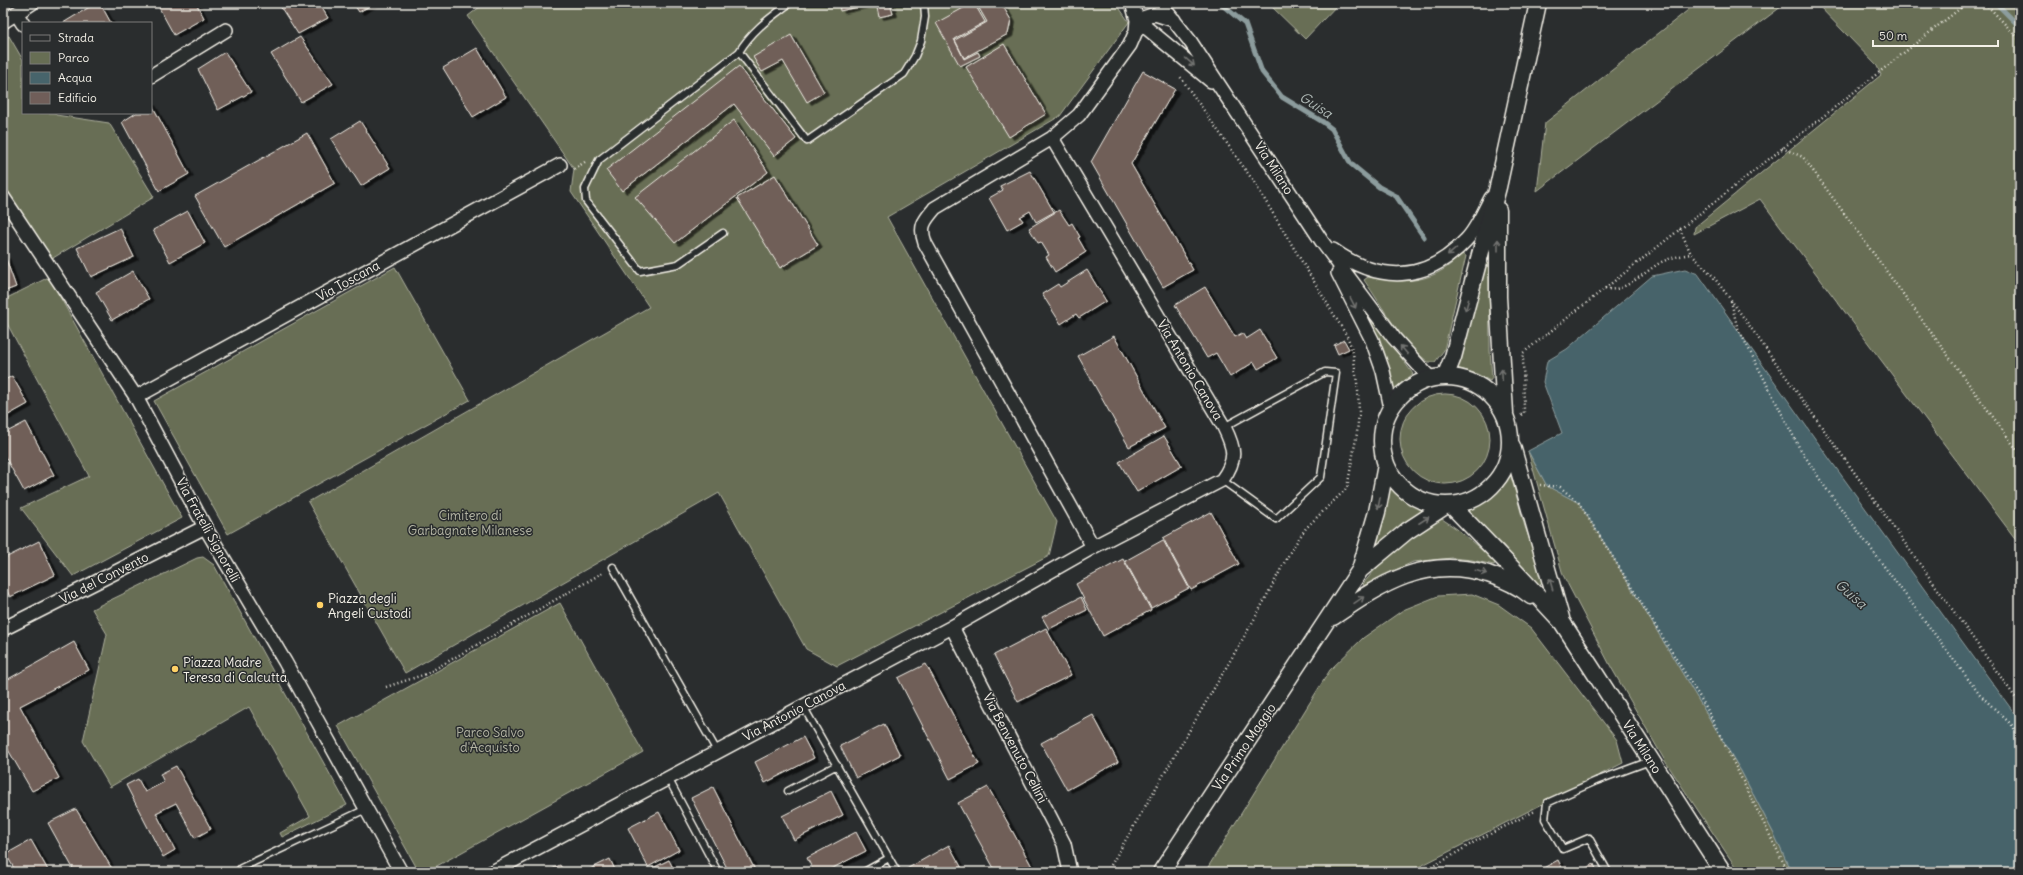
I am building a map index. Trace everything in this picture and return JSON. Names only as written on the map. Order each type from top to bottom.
[{"type":"street","points":[[3,22],[20,19],[32,3]]},
{"type":"street","points":[[1093,548],[925,243],[921,231],[925,220],[935,208],[1052,138],[1078,115],[1130,45],[1136,31],[1137,20],[1132,3]]},
{"type":"street","name":"Via Milano","points":[[1160,3],[1174,20],[1224,93],[1323,243],[1394,338],[1438,378]]},
{"type":"street","points":[[1438,378],[1453,357],[1498,186],[1538,3]]},
{"type":"street","points":[[1137,20],[1155,14],[1174,20]]},
{"type":"street","name":"Via Milano","points":[[1137,20],[1224,93]]},
{"type":"street","points":[[152,75],[226,30]]},
{"type":"street","points":[[1130,45],[1144,40],[1160,38]]},
{"type":"street","name":"Via Antonio Canova","points":[[492,872],[952,627],[1093,548],[1222,480],[1230,468],[1233,457],[1230,440],[1224,427],[1052,138]]},
{"type":"street","name":"Via Toscana","points":[[136,397],[560,165]]},
{"type":"street","points":[[1323,243],[1346,260],[1380,272],[1405,274],[1427,269],[1448,256],[1467,239],[1498,186]]},
{"type":"street","points":[[1498,186],[1498,297],[1506,418],[1511,442],[1506,465],[1493,485],[1474,499],[1448,506],[1420,500],[1409,494],[1396,481],[1386,465],[1382,447],[1383,430],[1391,408],[1408,389],[1438,378],[1463,380],[1480,387],[1494,399],[1506,418]]},
{"type":"street","name":"Via Fratelli Signorelli","points":[[3,197],[136,397],[205,526],[285,662],[401,872]]},
{"type":"street","name":"Via Milano","points":[[1323,243],[1372,340],[1383,371],[1391,408]]},
{"type":"street","name":"Via Milano","points":[[1511,442],[1562,622]]},
{"type":"street","name":"Via Primo Maggio","points":[[1161,872],[1360,570],[1377,512],[1386,465]]},
{"type":"street","name":"Via Milano","points":[[1448,506],[1511,567],[1562,622],[1723,872]]},
{"type":"street","name":"Via Primo Maggio","points":[[1360,570],[1407,531],[1448,506]]},
{"type":"street","name":"Via del Convento","points":[[3,629],[205,526]]},
{"type":"street","name":"Via Primo Maggio","points":[[1327,622],[1379,587],[1405,575],[1448,567],[1476,570],[1506,581],[1529,594],[1562,622]]},
{"type":"street","name":"Via Benvenuto Cellini","points":[[952,627],[1064,844],[1070,872]]},
{"type":"lane","points":[[723,233],[678,264],[640,271],[586,201],[585,189],[599,160],[739,52],[747,38],[762,23],[790,3]]},
{"type":"lane","points":[[739,52],[807,140],[904,74],[915,56],[921,41],[925,17],[924,3]]},
{"type":"lane","points":[[1222,480],[1276,519],[1321,477],[1336,374],[1325,372],[1224,427]]},
{"type":"lane","points":[[613,567],[717,751]]},
{"type":"lane","points":[[803,706],[897,872]]},
{"type":"lane","points":[[1608,872],[1589,838],[1563,849],[1545,818],[1547,804],[1596,781],[1651,760]]},
{"type":"lane","points":[[788,791],[837,765]]},
{"type":"lane","points":[[668,778],[718,872]]},
{"type":"lane","points":[[238,872],[241,868],[366,809]]},
{"type":"lane","points":[[864,872],[889,858]]},
{"type":"path","points":[[1506,418],[1524,413],[1523,353],[1966,3]]},
{"type":"path","points":[[1985,3],[2020,40]]},
{"type":"path","points":[[1107,872],[1254,618],[1290,552],[1306,528],[1347,488],[1357,433],[1358,390],[1353,353],[1348,338],[1254,182],[1178,74]]},
{"type":"path","points":[[1782,148],[1803,157],[2020,454]]},
{"type":"path","points":[[560,165],[569,170],[574,169],[594,157],[599,160]]},
{"type":"path","points":[[1680,229],[1691,254],[1712,275],[1731,300],[2020,704]]},
{"type":"path","points":[[1604,288],[1609,290],[1619,288],[1669,259],[1691,254]]},
{"type":"path","points":[[1731,300],[1737,326],[1799,447],[1825,487],[1980,695],[2013,726],[2020,740]]},
{"type":"path","points":[[1522,482],[1560,487],[1579,502],[1706,707],[1788,872]]},
{"type":"path","points":[[386,687],[426,674],[613,567]]},
{"type":"path","points":[[1420,872],[1547,804]]},
{"type":"green space","name":"Cimitero di Garbagnate Milanese","points":[[485,3],[1116,3],[1129,22],[1060,116],[887,217],[1057,522],[1049,556],[837,666],[806,649],[719,493],[405,673],[308,502],[649,307],[571,192],[574,169],[468,16]]},
{"type":"green space","points":[[1268,3],[1339,3],[1305,39]]},
{"type":"green space","points":[[1697,3],[1786,3],[1537,191],[1545,123]]},
{"type":"green space","points":[[1816,3],[2020,3],[2020,545],[1760,199],[1694,234],[1695,227],[1881,75],[1877,66]]},
{"type":"green space","points":[[9,36],[22,58],[22,114],[56,114],[109,123],[154,197],[48,261],[3,186],[3,39]]},
{"type":"green space","points":[[1461,254],[1466,256],[1444,350],[1435,362],[1428,362],[1409,345],[1393,324],[1364,280],[1368,277],[1394,281],[1406,281],[1430,276],[1451,264]]},
{"type":"green space","points":[[1485,260],[1489,264],[1490,351],[1492,378],[1490,381],[1477,374],[1457,368]]},
{"type":"green space","points":[[395,267],[470,400],[228,534],[154,401]]},
{"type":"green space","points":[[49,277],[182,518],[73,576],[21,508],[89,476],[3,316],[3,300]]},
{"type":"green space","points":[[1363,305],[1413,374],[1394,389],[1379,340]]},
{"type":"green space","points":[[1445,394],[1462,397],[1477,407],[1487,422],[1490,439],[1487,456],[1477,471],[1462,481],[1445,484],[1428,481],[1413,471],[1403,456],[1400,439],[1403,422],[1413,407],[1428,397]]},
{"type":"green space","points":[[1528,451],[1547,486],[1579,503],[1605,544],[1741,771],[1775,836],[1791,872],[1739,872],[1665,761],[1611,667],[1563,575]]},
{"type":"green space","points":[[1509,469],[1525,527],[1545,580],[1543,584],[1536,585],[1503,545],[1463,510],[1479,504],[1491,496],[1501,484]]},
{"type":"green space","points":[[1388,486],[1404,500],[1423,508],[1423,512],[1376,548],[1373,546]]},
{"type":"green space","points":[[1442,519],[1457,529],[1496,562],[1494,565],[1472,560],[1452,558],[1413,562],[1389,573],[1365,588],[1363,584],[1389,555],[1409,539]]},
{"type":"green space","points":[[203,557],[214,565],[347,805],[282,837],[280,833],[310,816],[249,707],[110,787],[83,741],[107,634],[92,609],[197,558]]},
{"type":"green space","points":[[1472,594],[1499,605],[1531,628],[1617,740],[1623,763],[1409,872],[1205,872],[1330,670],[1363,638],[1403,610],[1438,596]]},
{"type":"green space","name":"Parco Salvo d'Acquisto","points":[[560,603],[643,752],[426,872],[419,872],[338,726]]},
{"type":"water","points":[[1685,269],[1698,274],[1831,461],[2020,721],[2020,872],[1791,872],[1775,836],[1741,771],[1605,544],[1579,503],[1547,486],[1528,451],[1562,433],[1543,382],[1547,361],[1567,349],[1652,276]]},
{"type":"building","points":[[96,3],[100,3],[110,22],[65,22]]},
{"type":"building","points":[[196,3],[204,18],[174,35],[157,4]]},
{"type":"building","points":[[278,3],[319,3],[328,18],[298,34]]},
{"type":"building","points":[[353,3],[375,3],[359,12]]},
{"type":"building","points":[[839,3],[874,3],[840,11]]},
{"type":"building","points":[[876,3],[890,3],[893,14],[879,17]]},
{"type":"building","points":[[965,3],[974,3],[985,22],[954,39],[964,59],[978,52],[980,56],[960,66],[936,23],[967,6]]},
{"type":"building","points":[[976,3],[1001,3],[1011,20],[1008,34],[964,58],[955,40],[987,22]]},
{"type":"building","points":[[791,35],[824,92],[807,102],[783,61],[762,72],[753,57]]},
{"type":"building","points":[[300,37],[333,84],[301,102],[271,54]]},
{"type":"building","points":[[1004,44],[1046,114],[1009,137],[966,67]]},
{"type":"building","points":[[477,48],[506,97],[473,117],[443,68]]},
{"type":"building","points":[[225,52],[251,92],[218,110],[198,69]]},
{"type":"building","points":[[739,66],[796,139],[774,156],[734,104],[622,191],[606,170]]},
{"type":"building","points":[[1143,71],[1175,89],[1131,164],[1193,270],[1163,287],[1091,162]]},
{"type":"building","points":[[152,105],[189,174],[159,191],[122,122],[134,114],[152,114]]},
{"type":"building","points":[[734,120],[768,172],[675,243],[635,197]]},
{"type":"building","points":[[360,121],[390,168],[361,186],[331,139]]},
{"type":"building","points":[[307,133],[335,183],[224,247],[195,196]]},
{"type":"building","points":[[1030,171],[1054,212],[1036,222],[1030,211],[1020,217],[1023,221],[1007,230],[989,198],[1003,190],[1000,186]]},
{"type":"building","points":[[775,175],[818,245],[780,268],[737,198]]},
{"type":"building","points":[[1059,210],[1069,225],[1072,223],[1086,252],[1055,272],[1046,257],[1049,255],[1041,242],[1038,243],[1029,228]]},
{"type":"building","points":[[188,211],[205,243],[170,262],[153,230]]},
{"type":"building","points":[[120,228],[134,257],[91,277],[77,248]]},
{"type":"building","points":[[5,256],[16,287],[3,292],[3,257]]},
{"type":"building","points":[[1087,270],[1106,301],[1079,318],[1076,314],[1061,324],[1042,294],[1058,284],[1060,287]]},
{"type":"building","points":[[133,271],[149,299],[112,320],[96,292]]},
{"type":"building","points":[[1205,287],[1235,337],[1242,333],[1246,339],[1260,330],[1277,358],[1258,369],[1254,362],[1230,377],[1216,353],[1207,358],[1175,305]]},
{"type":"building","points":[[1114,336],[1165,428],[1129,447],[1078,356]]},
{"type":"building","points":[[1344,340],[1349,349],[1338,354],[1334,345]]},
{"type":"building","points":[[12,376],[28,404],[3,418],[3,381]]},
{"type":"building","points":[[26,422],[54,475],[24,491],[3,453],[3,434]]},
{"type":"building","points":[[1164,436],[1182,466],[1137,492],[1119,462]]},
{"type":"building","points":[[1211,512],[1239,564],[1191,590],[1163,538]]},
{"type":"building","points":[[1163,540],[1189,588],[1151,608],[1125,561]]},
{"type":"building","points":[[39,541],[55,575],[10,597],[3,583],[3,559]]},
{"type":"building","points":[[1123,559],[1151,610],[1103,636],[1076,584]]},
{"type":"building","points":[[1081,597],[1087,610],[1049,629],[1042,617]]},
{"type":"building","points":[[1046,628],[1071,675],[1018,702],[994,655]]},
{"type":"building","points":[[74,642],[89,670],[20,706],[59,778],[32,791],[3,741],[3,682]]},
{"type":"building","points":[[926,664],[979,764],[950,779],[898,678]]},
{"type":"building","points":[[1093,715],[1118,762],[1067,790],[1041,743]]},
{"type":"building","points":[[884,724],[900,755],[856,778],[840,746]]},
{"type":"building","points":[[803,737],[814,758],[765,783],[755,762]]},
{"type":"building","points":[[176,766],[211,829],[195,838],[176,803],[156,813],[175,850],[163,857],[126,785],[138,779],[145,792],[164,782],[160,774]]},
{"type":"building","points":[[713,787],[756,872],[729,872],[691,798]]},
{"type":"building","points":[[988,787],[1035,872],[996,872],[958,803]]},
{"type":"building","points":[[831,791],[843,815],[794,840],[782,816]]},
{"type":"building","points":[[76,809],[114,872],[75,872],[48,823]]},
{"type":"building","points":[[659,812],[679,850],[648,867],[628,828]]},
{"type":"building","points":[[856,832],[866,851],[825,872],[814,872],[807,858]]},
{"type":"building","points":[[31,840],[49,872],[16,872],[6,854]]},
{"type":"building","points":[[949,845],[964,872],[903,871]]},
{"type":"building","points":[[610,859],[616,872],[584,872]]},
{"type":"building","points":[[669,860],[675,872],[645,872]]},
{"type":"building","points":[[1558,860],[1564,872],[1538,872],[1538,871]]},
{"type":"building","points":[[1594,864],[1597,872],[1579,872]]},
{"type":"building","points":[[560,865],[564,872],[546,872]]},
{"type":"waterway","name":"Guisa","points":[[1220,3],[1245,24],[1262,72],[1282,97],[1332,129],[1351,164],[1379,187],[1396,196],[1424,237]]},
{"type":"waterway","points":[[1996,3],[2020,27]]},
{"type":"place","name":"Piazza degli Angeli Custodi","points":[[320,605]]},
{"type":"place","name":"Piazza Madre Teresa di Calcutta","points":[[175,669]]}]
